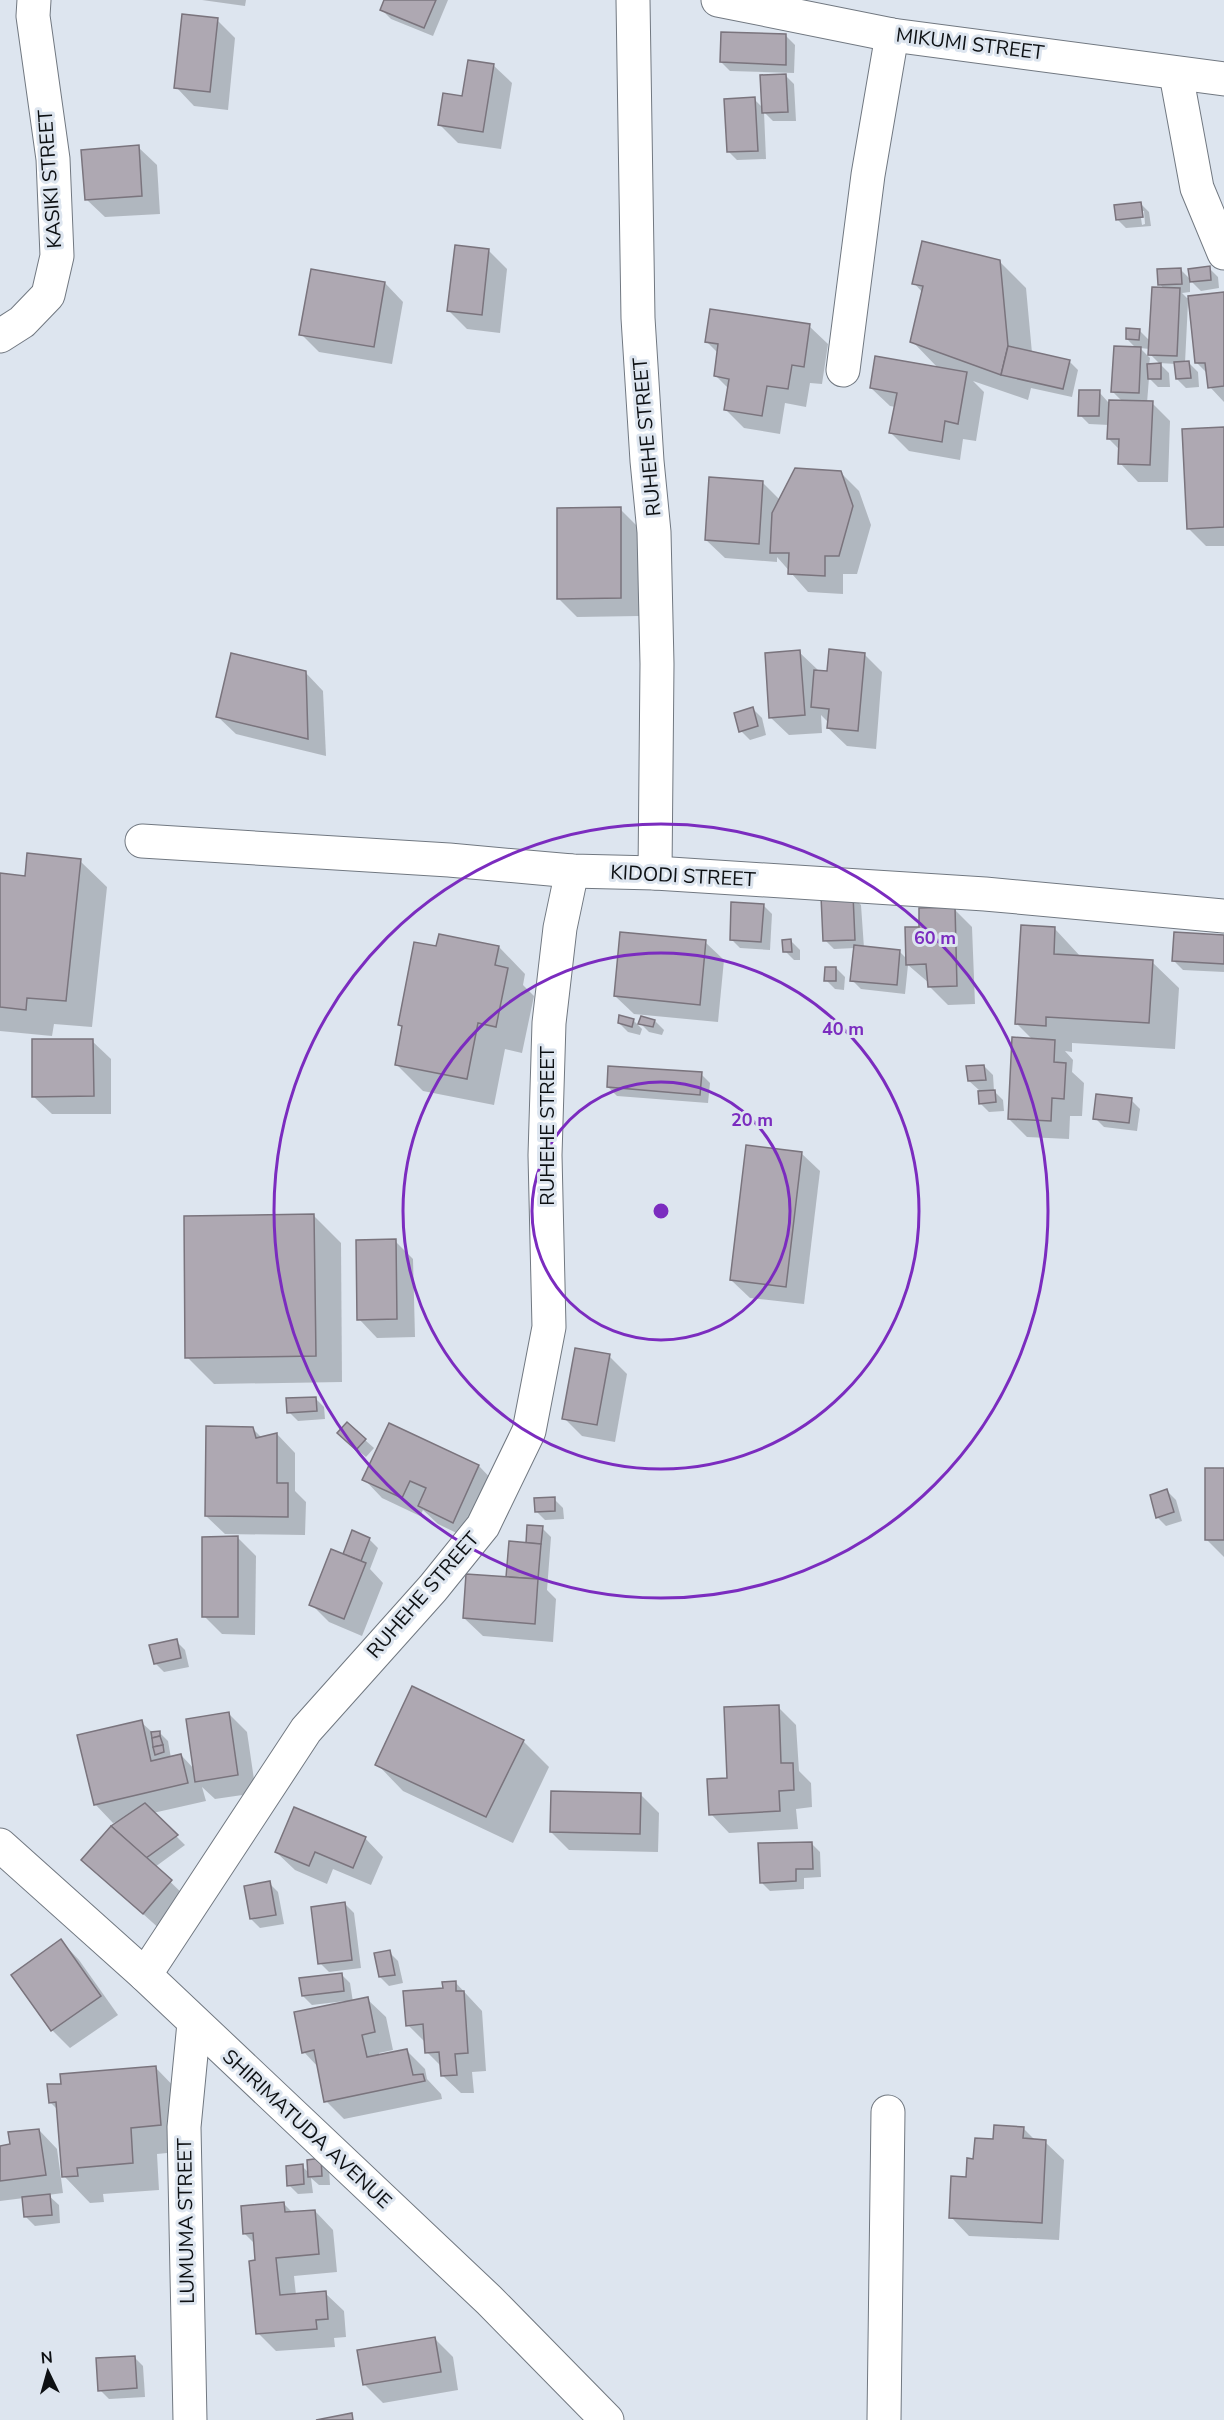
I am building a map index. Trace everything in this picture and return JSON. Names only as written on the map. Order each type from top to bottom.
[{"type":"street","name":"KASIKI STREET","points":[[0,336],[22,322],[48,295],[57,256],[53,159],[33,16],[34,0]]},
{"type":"street","name":"RUHEHE STREET","points":[[633,0],[638,318],[655,554],[657,664],[655,873]]},
{"type":"street","name":"MIKUMI STREET","points":[[718,0],[892,34],[1092,59],[1176,74],[1224,79]]},
{"type":"street","points":[[843,370],[868,175],[892,34]]},
{"type":"street","points":[[1176,74],[1197,188],[1224,253]]},
{"type":"street","name":"KIDODI STREET","points":[[142,841],[449,860],[572,871],[655,873],[985,894],[1224,916]]},
{"type":"street","name":"RUHEHE STREET","points":[[144,1975],[306,1730],[433,1588],[483,1526],[529,1431],[549,1328],[545,1155],[549,1023],[560,928],[572,871]]},
{"type":"street","name":"SHIRIMATUDA AVENUE","points":[[0,1845],[144,1975],[489,2300],[608,2420]]},
{"type":"street","name":"LUMUMA STREET","points":[[190,2420],[184,2127],[194,2023]]},
{"type":"street","points":[[884,2420],[888,2112]]},
{"type":"building","points":[[384,0],[436,0],[424,28],[380,10]]},
{"type":"building","points":[[182,14],[218,18],[210,92],[174,88]]},
{"type":"building","points":[[721,32],[786,34],[786,65],[720,62]]},
{"type":"building","points":[[468,60],[494,64],[483,132],[438,125],[443,93],[462,96]]},
{"type":"building","points":[[786,74],[788,112],[762,113],[760,75]]},
{"type":"building","points":[[755,97],[758,151],[727,152],[724,99]]},
{"type":"building","points":[[139,145],[142,196],[85,200],[81,150]]},
{"type":"building","points":[[1141,202],[1143,217],[1116,220],[1114,205]]},
{"type":"building","points":[[922,241],[1000,260],[1008,346],[1001,375],[910,342],[923,286],[912,284]]},
{"type":"building","points":[[455,245],[489,249],[482,315],[447,311]]},
{"type":"building","points":[[1210,266],[1211,280],[1190,282],[1188,269]]},
{"type":"building","points":[[1181,268],[1182,284],[1158,285],[1157,269]]},
{"type":"building","points":[[311,269],[385,282],[374,347],[299,335]]},
{"type":"building","points":[[1152,287],[1180,288],[1177,356],[1148,355]]},
{"type":"building","points":[[1224,292],[1224,386],[1208,388],[1205,363],[1195,363],[1188,296]]},
{"type":"building","points":[[710,309],[810,324],[804,367],[792,365],[788,389],[767,386],[762,416],[724,410],[729,379],[714,376],[718,344],[705,342]]},
{"type":"building","points":[[1126,328],[1140,329],[1139,340],[1126,339]]},
{"type":"building","points":[[1008,346],[1070,360],[1063,389],[1001,375]]},
{"type":"building","points":[[1114,346],[1141,347],[1139,393],[1111,392]]},
{"type":"building","points":[[875,356],[967,372],[958,424],[945,421],[942,442],[889,433],[897,393],[870,388]]},
{"type":"building","points":[[1189,361],[1191,378],[1176,379],[1174,362]]},
{"type":"building","points":[[1161,363],[1161,379],[1148,379],[1147,364]]},
{"type":"building","points":[[1079,390],[1100,390],[1099,416],[1078,416]]},
{"type":"building","points":[[1109,400],[1153,401],[1150,465],[1118,464],[1119,439],[1107,439]]},
{"type":"building","points":[[1224,427],[1224,527],[1187,529],[1182,429]]},
{"type":"building","points":[[795,468],[841,471],[853,506],[839,556],[825,556],[825,576],[788,574],[789,553],[770,553],[772,513]]},
{"type":"building","points":[[709,477],[763,481],[759,544],[705,540]]},
{"type":"building","points":[[621,507],[621,598],[557,599],[557,508]]},
{"type":"building","points":[[829,649],[865,653],[858,731],[827,728],[829,709],[811,707],[814,670],[827,671]]},
{"type":"building","points":[[800,650],[805,715],[769,718],[765,653]]},
{"type":"building","points":[[231,653],[306,671],[308,739],[216,717]]},
{"type":"building","points":[[753,707],[758,726],[739,732],[734,713]]},
{"type":"building","points":[[27,853],[81,859],[66,1001],[27,998],[26,1010],[0,1007],[0,873],[25,876]]},
{"type":"building","points":[[853,895],[855,940],[823,941],[821,896]]},
{"type":"building","points":[[731,902],[764,904],[761,942],[730,940]]},
{"type":"building","points":[[955,907],[957,986],[928,987],[926,964],[906,965],[905,927],[919,927],[919,908]]},
{"type":"building","points":[[1021,925],[1055,927],[1054,954],[1153,960],[1149,1023],[1046,1017],[1046,1026],[1015,1024]]},
{"type":"building","points":[[620,932],[706,940],[700,1005],[614,996]]},
{"type":"building","points":[[1174,932],[1224,935],[1224,964],[1172,961]]},
{"type":"building","points":[[439,934],[499,946],[495,965],[508,968],[496,1027],[478,1023],[467,1079],[395,1065],[402,1026],[398,1025],[414,942],[436,946]]},
{"type":"building","points":[[791,939],[792,952],[783,952],[782,940]]},
{"type":"building","points":[[854,945],[900,950],[897,985],[850,981]]},
{"type":"building","points":[[825,967],[836,967],[836,981],[824,981]]},
{"type":"building","points":[[619,1015],[634,1019],[632,1027],[618,1023]]},
{"type":"building","points":[[641,1016],[655,1020],[653,1027],[638,1024]]},
{"type":"building","points":[[1012,1037],[1055,1040],[1054,1062],[1066,1063],[1064,1099],[1052,1098],[1051,1121],[1008,1119]]},
{"type":"building","points":[[32,1039],[93,1039],[94,1096],[32,1097]]},
{"type":"building","points":[[984,1065],[986,1080],[968,1081],[966,1066]]},
{"type":"building","points":[[608,1066],[702,1072],[700,1095],[607,1087]]},
{"type":"building","points":[[995,1090],[996,1102],[979,1104],[978,1091]]},
{"type":"building","points":[[1096,1094],[1132,1098],[1129,1123],[1093,1119]]},
{"type":"building","points":[[746,1145],[802,1152],[786,1287],[730,1280]]},
{"type":"building","points":[[314,1214],[316,1356],[185,1358],[184,1216]]},
{"type":"building","points":[[396,1239],[397,1319],[357,1320],[356,1240]]},
{"type":"building","points":[[575,1348],[610,1354],[597,1425],[562,1419]]},
{"type":"building","points":[[316,1397],[317,1411],[287,1413],[286,1398]]},
{"type":"building","points":[[347,1422],[366,1439],[356,1450],[337,1433]]},
{"type":"building","points":[[389,1423],[479,1465],[453,1523],[418,1506],[426,1488],[410,1481],[402,1498],[362,1480]]},
{"type":"building","points":[[206,1426],[253,1427],[256,1438],[277,1433],[277,1483],[288,1483],[288,1517],[205,1516]]},
{"type":"building","points":[[1205,1468],[1224,1468],[1224,1540],[1205,1540]]},
{"type":"building","points":[[1167,1489],[1174,1512],[1156,1518],[1150,1495]]},
{"type":"building","points":[[555,1497],[555,1511],[535,1512],[534,1498]]},
{"type":"building","points":[[527,1525],[543,1526],[541,1544],[526,1543]]},
{"type":"building","points":[[352,1530],[370,1538],[361,1561],[343,1554]]},
{"type":"building","points":[[238,1536],[238,1617],[202,1617],[202,1537]]},
{"type":"building","points":[[509,1541],[541,1544],[538,1579],[506,1577]]},
{"type":"building","points":[[331,1549],[366,1563],[344,1619],[309,1605]]},
{"type":"building","points":[[466,1574],[538,1579],[535,1624],[463,1618]]},
{"type":"building","points":[[177,1639],[181,1658],[154,1664],[149,1645]]},
{"type":"building","points":[[412,1686],[524,1740],[486,1817],[375,1765]]},
{"type":"building","points":[[779,1705],[781,1763],[793,1763],[794,1790],[779,1791],[780,1811],[709,1815],[707,1779],[727,1778],[724,1707]]},
{"type":"building","points":[[229,1712],[238,1775],[195,1782],[186,1719]]},
{"type":"building","points":[[142,1720],[151,1761],[181,1754],[188,1783],[94,1805],[77,1735]]},
{"type":"building","points":[[160,1731],[160,1736],[152,1738],[151,1732]]},
{"type":"building","points":[[160,1736],[163,1745],[153,1747],[152,1738]]},
{"type":"building","points":[[163,1745],[164,1752],[155,1755],[153,1747]]},
{"type":"building","points":[[551,1791],[641,1793],[640,1834],[550,1832]]},
{"type":"building","points":[[145,1803],[178,1835],[146,1858],[111,1826]]},
{"type":"building","points":[[294,1807],[366,1837],[353,1868],[315,1852],[309,1866],[275,1852]]},
{"type":"building","points":[[111,1826],[172,1880],[143,1914],[81,1860]]},
{"type":"building","points":[[812,1842],[813,1869],[796,1869],[796,1881],[760,1883],[758,1843]]},
{"type":"building","points":[[270,1881],[276,1915],[250,1919],[244,1886]]},
{"type":"building","points":[[345,1902],[352,1960],[318,1964],[311,1907]]},
{"type":"building","points":[[61,1939],[101,1996],[51,2031],[11,1975]]},
{"type":"building","points":[[390,1950],[395,1975],[379,1977],[374,1953]]},
{"type":"building","points":[[342,1973],[344,1991],[302,1996],[299,1978]]},
{"type":"building","points":[[456,1981],[456,1991],[464,1991],[468,2053],[455,2054],[457,2075],[441,2076],[439,2052],[425,2053],[423,2024],[406,2026],[403,1991],[443,1988],[442,1982]]},
{"type":"building","points":[[368,1997],[375,2032],[362,2035],[367,2057],[407,2049],[413,2075],[423,2074],[425,2081],[324,2102],[314,2050],[302,2053],[294,2012]]},
{"type":"building","points":[[156,2066],[161,2125],[131,2128],[133,2163],[77,2168],[78,2176],[62,2177],[56,2102],[49,2103],[47,2084],[61,2084],[60,2074]]},
{"type":"building","points":[[994,2125],[1024,2127],[1023,2138],[1046,2140],[1042,2223],[949,2218],[951,2176],[966,2177],[967,2158],[973,2159],[975,2138],[993,2139]]},
{"type":"building","points":[[39,2129],[46,2175],[0,2181],[0,2146],[10,2144],[8,2132]]},
{"type":"building","points":[[321,2158],[322,2176],[308,2177],[307,2160]]},
{"type":"building","points":[[303,2164],[304,2184],[287,2186],[286,2166]]},
{"type":"building","points":[[50,2194],[52,2215],[24,2217],[22,2197]]},
{"type":"building","points":[[284,2202],[285,2212],[315,2210],[319,2254],[276,2258],[280,2295],[326,2291],[328,2319],[316,2320],[317,2329],[256,2334],[249,2261],[255,2260],[253,2233],[243,2234],[241,2206]]},
{"type":"building","points":[[435,2337],[441,2372],[363,2385],[357,2350]]},
{"type":"building","points":[[135,2356],[137,2388],[98,2391],[96,2358]]},
{"type":"building","points":[[352,2413],[353,2420],[316,2420]]}]
